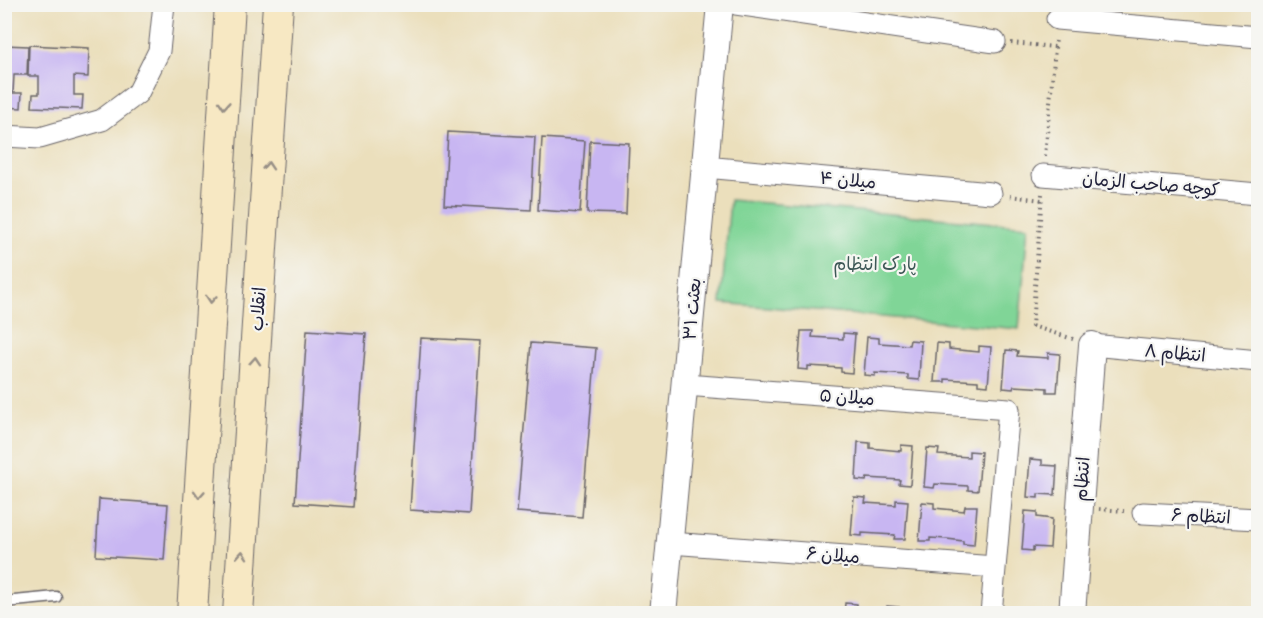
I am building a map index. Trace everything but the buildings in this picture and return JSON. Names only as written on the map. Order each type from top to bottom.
[{"type":"main road","points":[[192,614],[230,4]]},
{"type":"main road","name":"انقلاب","points":[[238,614],[278,4]]},
{"type":"main road","points":[[227,56],[275,58]]},
{"type":"street","points":[[4,136],[40,138],[102,120],[138,93],[159,51],[164,4]]},
{"type":"street","name":"بعثت ۳۱","points":[[663,614],[720,4]]},
{"type":"street","points":[[735,4],[994,42]]},
{"type":"street","points":[[1057,19],[1258,37]]},
{"type":"street","name":"میلان ۴","points":[[705,167],[991,193]]},
{"type":"street","name":"کوچه صاحب الزمان","points":[[1044,175],[1258,194]]},
{"type":"street","name":"انتظام ۸","points":[[1092,345],[1258,360]]},
{"type":"street","name":"انتظام","points":[[1072,614],[1092,345]]},
{"type":"street","name":"میلان ۵","points":[[685,385],[1009,408],[995,567]]},
{"type":"street","name":"انتظام ۶","points":[[1143,513],[1258,519]]},
{"type":"street","name":"میلان ۶","points":[[670,543],[995,567]]},
{"type":"street","points":[[991,614],[995,567]]},
{"type":"lane","points":[[4,602],[56,597]]},
{"type":"path","points":[[994,42],[1055,47]]},
{"type":"path","points":[[991,193],[1042,200]]},
{"type":"path","points":[[1080,507],[1143,513]]},
{"type":"green space","name":"پارک انتظام","points":[[730,200],[1028,226],[1019,329],[721,303]]}]
